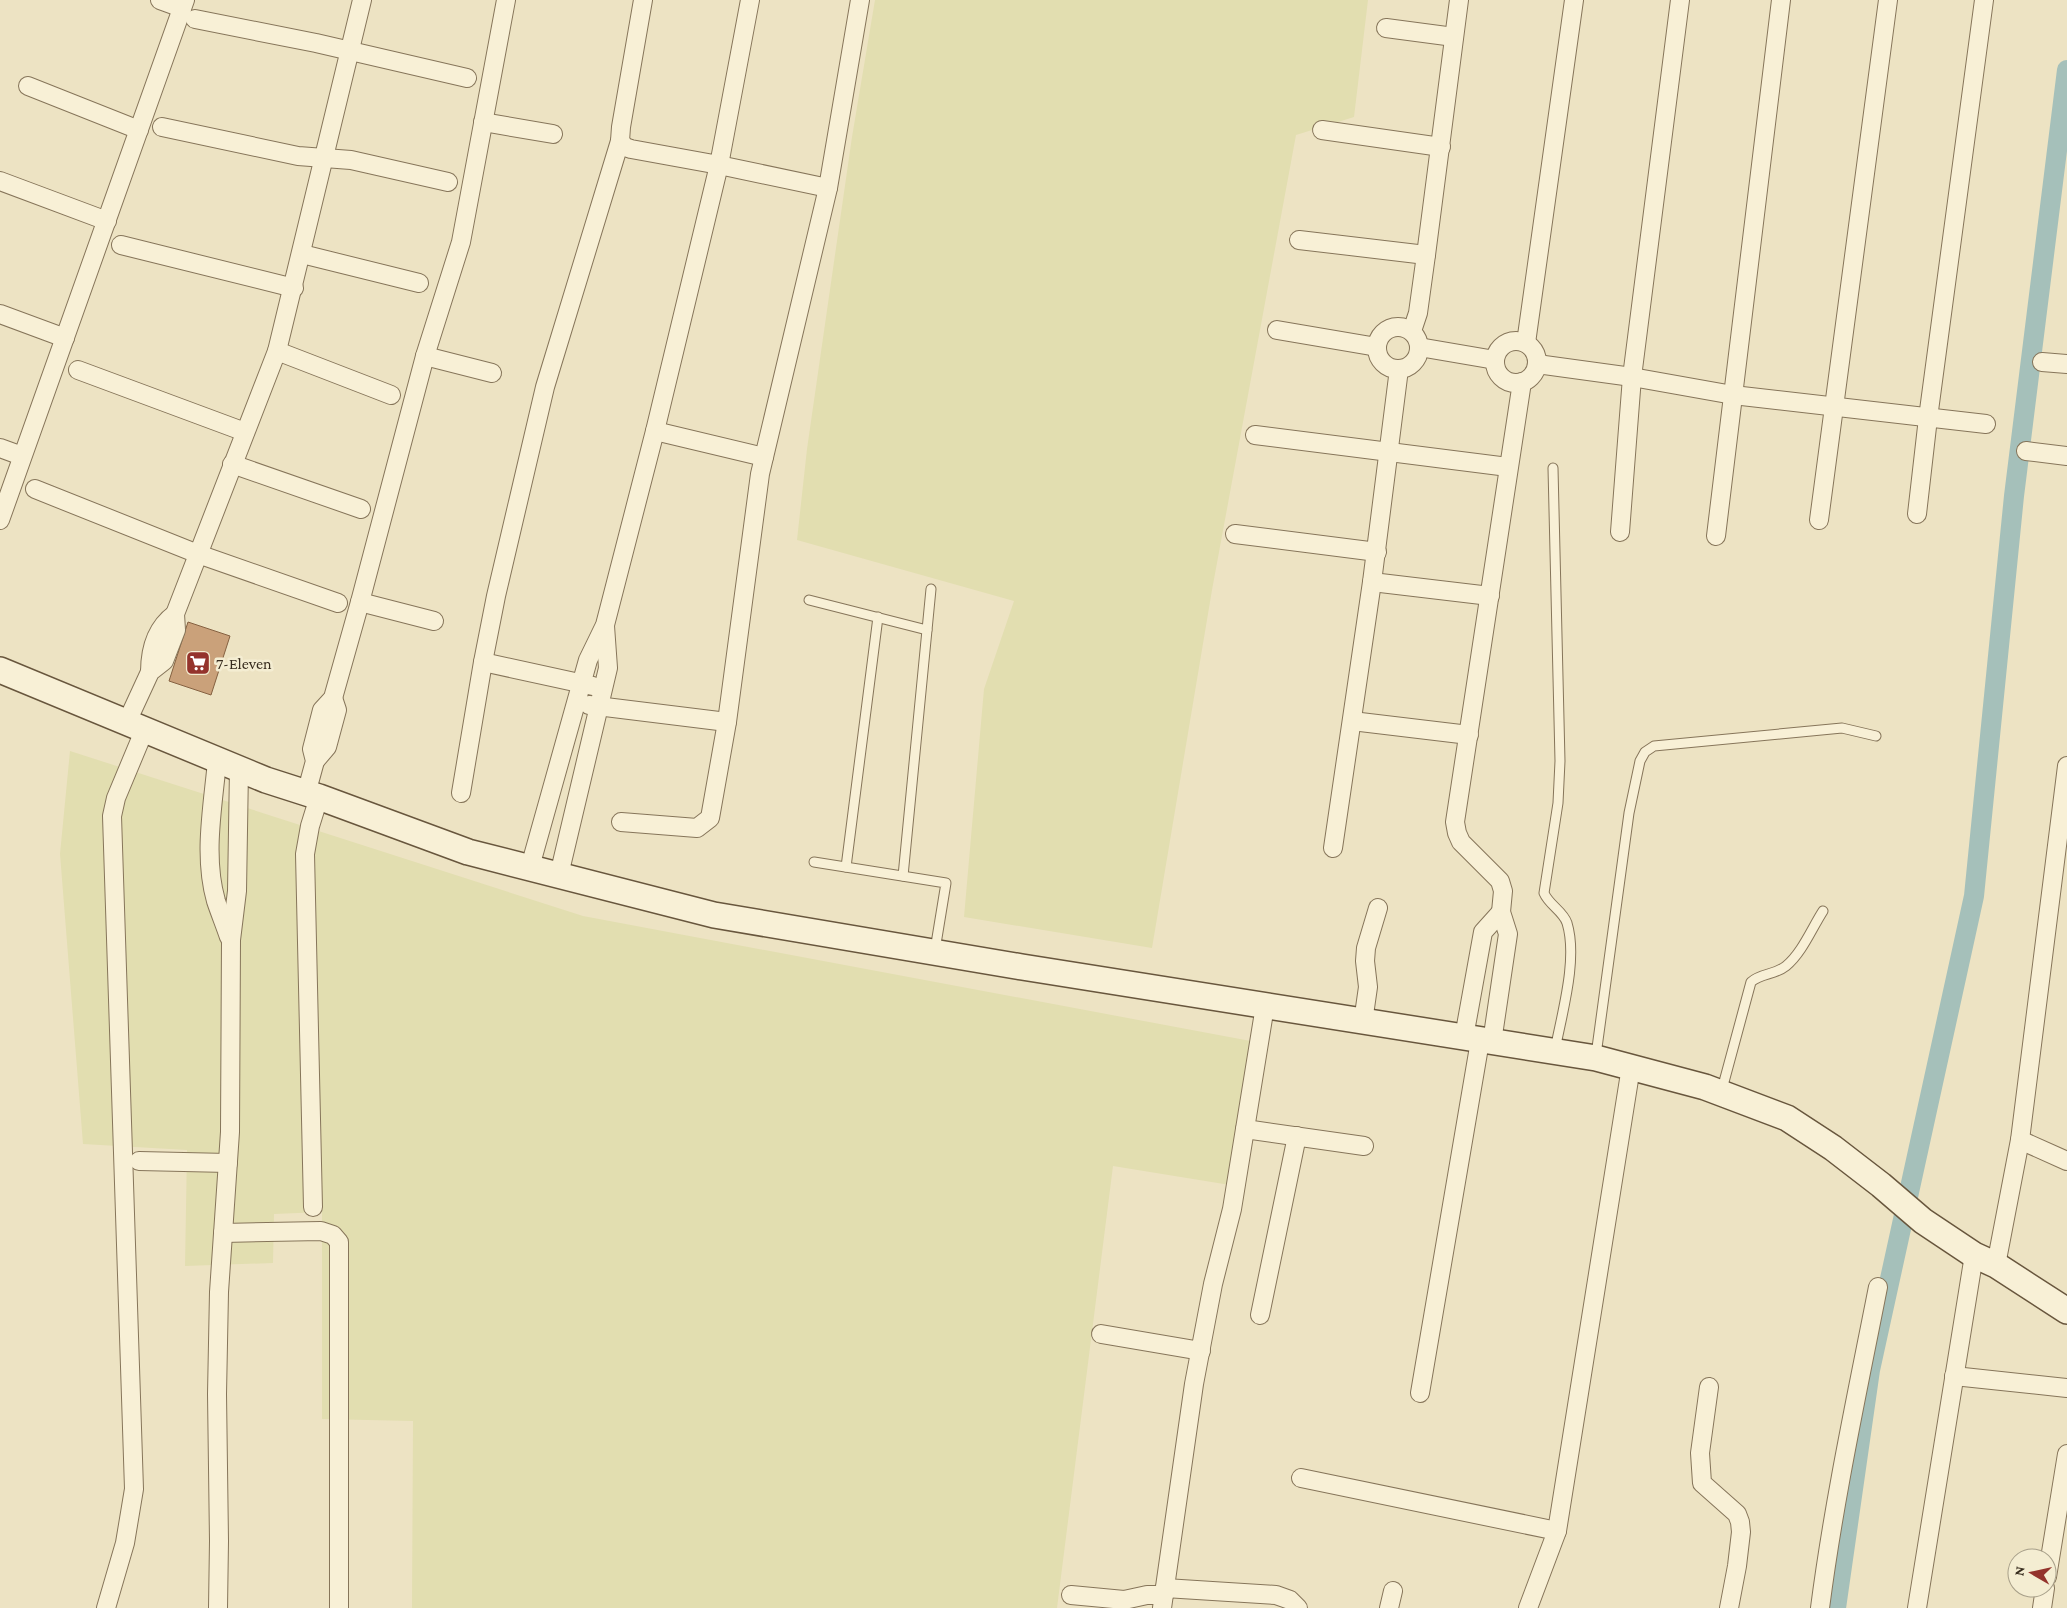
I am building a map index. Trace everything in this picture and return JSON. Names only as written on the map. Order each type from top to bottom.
[{"type":"street","points":[[160,0],[349,51],[467,78]]},
{"type":"street","points":[[106,1608],[125,1543],[134,1490],[112,816],[150,672],[150,656],[162,623],[175,614],[277,351],[294,288],[362,0]]},
{"type":"street","points":[[313,1207],[306,854],[315,761],[312,749],[322,710],[332,698],[360,602],[424,356],[460,242],[506,0]]},
{"type":"street","points":[[461,793],[496,596],[545,387],[620,141],[644,0]]},
{"type":"street","points":[[530,867],[588,660],[605,625],[656,431],[719,165],[750,0]]},
{"type":"street","points":[[621,822],[697,828],[705,824],[710,818],[714,805],[764,457],[828,188],[860,0]]},
{"type":"street","points":[[1459,0],[1418,313],[1416,339],[1419,354],[1412,364],[1399,369],[1386,365],[1378,354],[1377,347],[1382,335],[1392,328],[1404,327],[1416,339],[1494,360]]},
{"type":"street","points":[[1526,343],[1574,0]]},
{"type":"street","points":[[1620,532],[1632,377],[1680,0]]},
{"type":"street","points":[[1716,536],[1781,0]]},
{"type":"street","points":[[1819,520],[1888,0]]},
{"type":"street","points":[[1918,514],[1928,418],[1984,0]]},
{"type":"street","points":[[0,520],[139,130],[188,9]]},
{"type":"street","points":[[1386,28],[1454,38]]},
{"type":"street","points":[[28,86],[139,130]]},
{"type":"street","points":[[483,122],[553,134]]},
{"type":"street","points":[[162,127],[298,156],[351,160],[448,182]]},
{"type":"street","points":[[1322,130],[1440,147]]},
{"type":"street","points":[[620,141],[631,150],[719,165],[828,188]]},
{"type":"street","points":[[0,181],[106,221]]},
{"type":"street","points":[[1299,240],[1426,255]]},
{"type":"street","points":[[121,245],[294,288]]},
{"type":"street","points":[[302,254],[419,283]]},
{"type":"street","points":[[0,314],[64,338]]},
{"type":"street","points":[[1277,330],[1377,347]]},
{"type":"street","points":[[1518,340],[1532,348],[1537,364],[1535,372],[1529,379],[1514,383],[1505,381],[1499,375],[1494,360],[1502,345],[1518,340]]},
{"type":"street","points":[[277,351],[391,395]]},
{"type":"street","points":[[424,356],[492,373]]},
{"type":"street","points":[[2042,362],[2067,364]]},
{"type":"street","points":[[1537,364],[1632,377],[1733,395],[1986,424]]},
{"type":"street","points":[[1333,848],[1372,582],[1399,369]]},
{"type":"street","points":[[78,370],[245,432]]},
{"type":"street","points":[[1420,1393],[1479,1040],[1508,934],[1501,912],[1503,891],[1500,881],[1461,842],[1457,833],[1456,809],[1469,735],[1522,382]]},
{"type":"street","points":[[656,431],[764,457]]},
{"type":"street","points":[[1255,435],[1508,467]]},
{"type":"street","points":[[0,448],[22,456]]},
{"type":"street","points":[[2026,451],[2067,456]]},
{"type":"street","points":[[232,464],[362,509]]},
{"type":"street","points":[[35,488],[198,554],[338,603]]},
{"type":"street","points":[[1235,534],[1376,552]]},
{"type":"street","points":[[1372,582],[1490,596]]},
{"type":"street","points":[[360,602],[434,621]]},
{"type":"street","points":[[559,875],[608,668],[605,625]]},
{"type":"street","points":[[483,662],[603,688]]},
{"type":"street","points":[[0,670],[266,780],[468,852],[714,915],[1364,1022],[1596,1058],[1721,1093],[1787,1118],[1833,1148],[1882,1185],[1923,1221],[2067,1311]]},
{"type":"street","points":[[576,703],[727,722]]},
{"type":"street","points":[[1352,721],[1469,735]]},
{"type":"street","points":[[218,1608],[220,1540],[217,1394],[219,1292],[230,1123],[230,940],[237,892],[228,765]]},
{"type":"street","points":[[228,765],[211,833],[211,873],[216,900],[230,940]]},
{"type":"street","points":[[1917,1608],[1954,1376],[2020,1140],[2064,823],[2067,766]]},
{"type":"street","points":[[548,802],[574,808]]},
{"type":"street","points":[[1364,1022],[1368,987],[1365,961],[1366,948],[1378,908]]},
{"type":"street","points":[[1479,1040],[1483,932],[1501,912]]},
{"type":"street","points":[[1164,1597],[1194,1384],[1213,1284],[1232,1209],[1266,1006]]},
{"type":"street","points":[[1528,1608],[1557,1531],[1631,1067]]},
{"type":"street","points":[[1245,1129],[1364,1146]]},
{"type":"street","points":[[1260,1315],[1297,1136]]},
{"type":"street","points":[[2020,1140],[2067,1161]]},
{"type":"street","points":[[140,1161],[228,1163]]},
{"type":"street","points":[[223,1233],[321,1232],[332,1235],[339,1242],[339,1608]]},
{"type":"street","points":[[1820,1608],[1827,1554],[1878,1287]]},
{"type":"street","points":[[1101,1334],[1201,1351]]},
{"type":"street","points":[[1954,1376],[2067,1388]]},
{"type":"street","points":[[1708,1388],[1700,1453],[1702,1483],[1737,1514],[1742,1532],[1729,1608]]},
{"type":"street","points":[[2052,1548],[2067,1454]]},
{"type":"street","points":[[1301,1478],[1557,1531]]},
{"type":"street","points":[[1389,1608],[1393,1591]]},
{"type":"street","points":[[1070,1594],[1124,1600],[1147,1596],[1276,1595],[1290,1600],[1298,1608]]},
{"type":"lane","points":[[1553,468],[1560,761],[1558,803],[1544,893],[1547,899],[1564,917],[1567,924],[1570,961],[1554,1052]]},
{"type":"lane","points":[[903,876],[931,589]]},
{"type":"lane","points":[[809,600],[927,630]]},
{"type":"lane","points":[[846,867],[878,617]]},
{"type":"lane","points":[[1596,1058],[1629,812],[1637,770],[1646,752],[1654,746],[1842,728],[1876,736]]},
{"type":"lane","points":[[814,862],[946,883],[935,952]]},
{"type":"lane","points":[[1721,1093],[1751,982],[1755,978],[1777,972],[1787,966],[1823,911]]},
{"type":"shaded area","points":[[875,0],[1368,0],[1354,117],[1296,135],[1212,590],[1152,948],[964,917],[984,689],[1014,601],[797,540],[807,449],[852,137]]},
{"type":"shaded area","points":[[70,751],[583,916],[1256,1042],[1230,1185],[1113,1166],[1057,1608],[412,1608],[413,1421],[322,1419],[322,1212],[274,1214],[273,1263],[185,1266],[187,1150],[83,1144],[60,854]]},
{"type":"building","points":[[188,622],[230,636],[211,695],[169,681]]},
{"type":"waterway","points":[[1836,1608],[1870,1370],[1974,896],[2014,496],[2067,70]]},
{"type":"place","name":"7-Eleven","points":[[198,663]]}]
